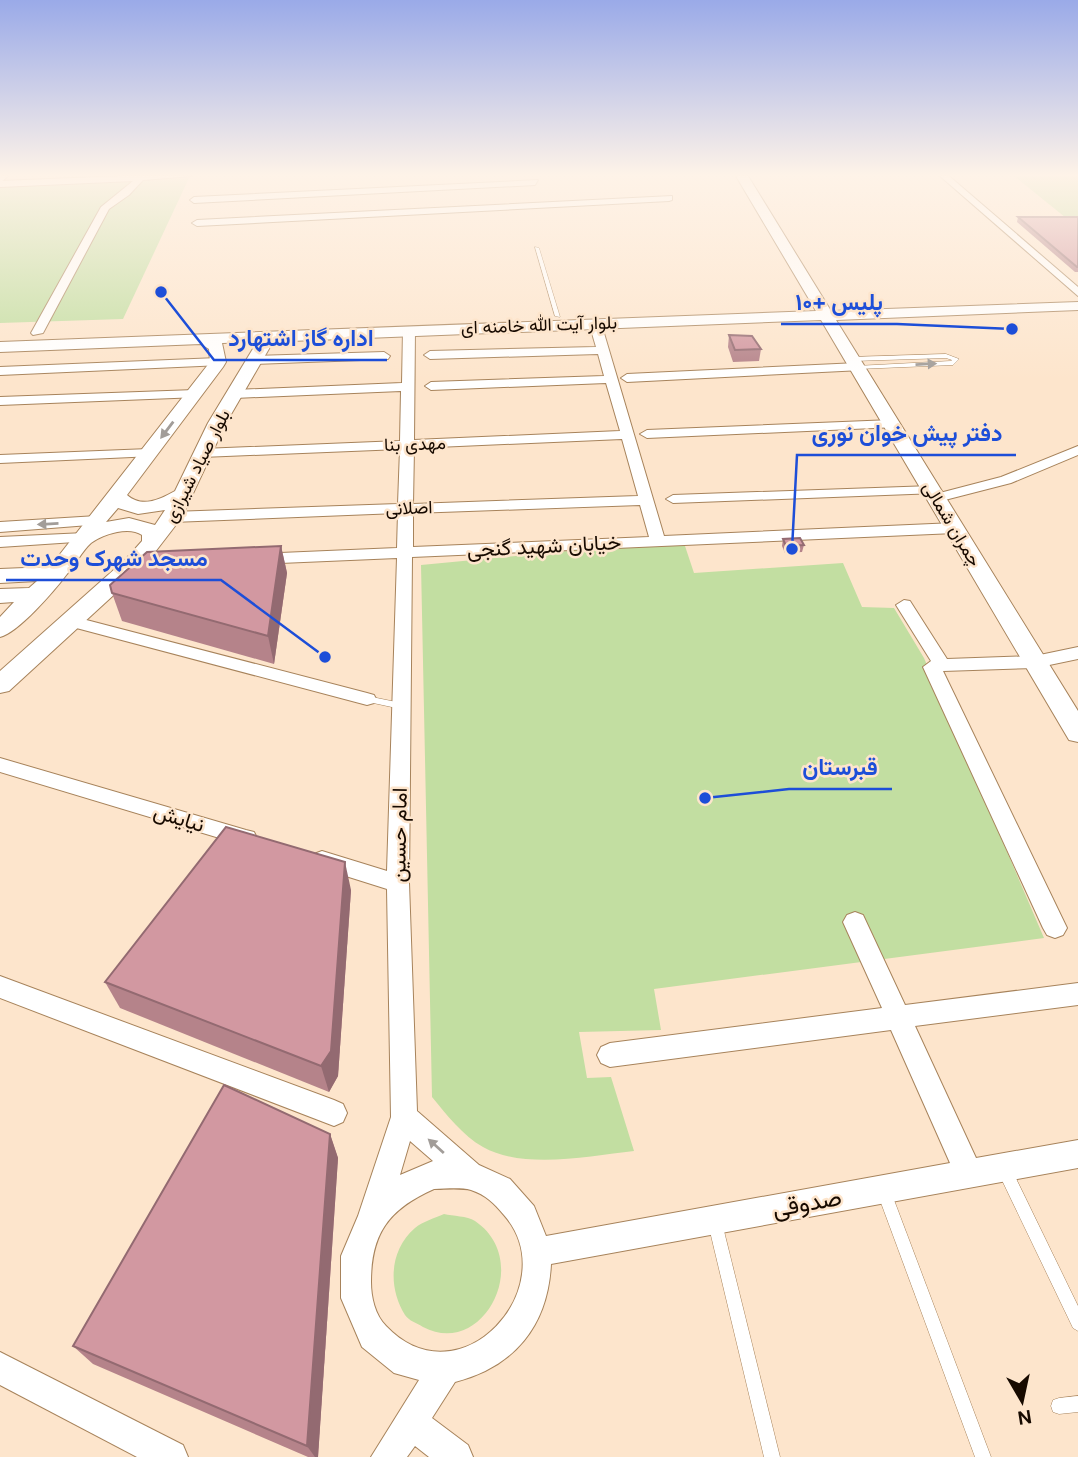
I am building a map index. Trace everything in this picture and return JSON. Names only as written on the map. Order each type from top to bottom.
[{"type":"main road","name":"بلوار آیت الله خامنه ای","points":[[0,334],[558,316],[824,311]]},
{"type":"main road","name":"بلوار آیت الله خامنه ای","points":[[0,346],[595,323],[824,311]]},
{"type":"main road","points":[[0,576],[57,573]]},
{"type":"street","points":[[37,333],[85,244]]},
{"type":"street","name":"چمران شمالی","points":[[783,244],[1078,733]]},
{"type":"street","points":[[1021,244],[1078,295]]},
{"type":"street","name":"بلوار آیت الله خامنه ای","points":[[824,311],[1078,295]]},
{"type":"street","name":"بلوار آیت الله خامنه ای","points":[[824,311],[1078,306]]},
{"type":"street","points":[[595,323],[658,541]]},
{"type":"street","name":"امام حسین","points":[[372,1218],[404,1117],[398,883],[409,330]]},
{"type":"street","name":"بلوار صیاد شیرازی","points":[[5,672],[64,627],[134,565],[172,517],[202,453],[264,344],[295,334]]},
{"type":"street","points":[[202,338],[217,347],[218,362]]},
{"type":"street","points":[[430,355],[603,350]]},
{"type":"street","points":[[0,371],[384,356]]},
{"type":"street","name":"بلوار صیاد شیرازی","points":[[4,626],[57,573],[218,362]]},
{"type":"street","points":[[627,378],[856,363]]},
{"type":"street","points":[[431,386],[611,379]]},
{"type":"street","points":[[235,394],[408,387]]},
{"type":"street","points":[[0,401],[194,394]]},
{"type":"street","points":[[647,434],[892,424]]},
{"type":"street","name":"مهدی بنا","points":[[202,453],[627,435]]},
{"type":"street","points":[[673,499],[934,494],[1006,480],[1078,450]]},
{"type":"street","points":[[0,459],[149,453]]},
{"type":"street","points":[[117,495],[121,502],[143,508],[165,504],[182,495]]},
{"type":"street","name":"اصلانی","points":[[172,517],[646,500]]},
{"type":"street","points":[[0,541],[134,524],[147,527],[153,533],[152,543]]},
{"type":"street","points":[[0,527],[91,529]]},
{"type":"street","name":"خیابان شهید گنجی","points":[[242,560],[955,528]]},
{"type":"street","points":[[134,565],[161,563]]},
{"type":"street","points":[[0,596],[36,595]]},
{"type":"street","points":[[904,605],[942,665]]},
{"type":"street","points":[[4,626],[23,638],[46,637],[64,627],[367,699]]},
{"type":"street","points":[[1055,928],[932,667],[1035,662],[1078,653]]},
{"type":"street","name":"نیایش","points":[[0,765],[265,844]]},
{"type":"street","points":[[305,855],[398,883]]},
{"type":"street","points":[[855,922],[969,1174]]},
{"type":"street","points":[[0,987],[334,1113]]},
{"type":"street","points":[[610,1055],[1078,994]]},
{"type":"street","points":[[404,1117],[469,1175],[500,1189],[524,1216],[537,1252],[535,1284],[524,1315],[504,1342],[477,1361],[445,1369],[405,1362],[373,1336],[356,1298],[356,1256],[372,1218],[399,1190],[433,1175],[469,1175]]},
{"type":"street","name":"صدوقی","points":[[537,1252],[1078,1154]]},
{"type":"street","points":[[0,1368],[171,1457]]},
{"type":"street","points":[[388,1457],[445,1369]]},
{"type":"street","points":[[411,1422],[456,1457]]},
{"type":"lane","points":[[537,248],[558,316]]},
{"type":"lane","points":[[946,356],[956,359],[953,363],[856,363],[946,356]]},
{"type":"lane","points":[[367,699],[401,706]]},
{"type":"lane","points":[[1003,1167],[1078,1323]]},
{"type":"lane","points":[[883,1189],[983,1457]]},
{"type":"lane","points":[[714,1220],[772,1457]]},
{"type":"lane","points":[[1059,1406],[1078,1404]]},
{"type":"green space","points":[[0,244],[158,244],[123,319],[0,323]]},
{"type":"green space","points":[[683,540],[694,573],[843,563],[862,607],[894,608],[924,658],[1044,938],[654,989],[661,1030],[579,1032],[587,1078],[611,1077],[634,1151],[557,1160],[499,1154],[469,1137],[432,1097],[421,565]]},
{"type":"green space","points":[[444,1214],[475,1221],[492,1238],[500,1259],[500,1281],[494,1301],[481,1318],[465,1330],[445,1333],[423,1327],[407,1317],[399,1304],[394,1281],[396,1258],[406,1237],[418,1226]]},
{"type":"building","points":[[1050,244],[1078,244],[1077,267]]},
{"type":"building","points":[[729,335],[752,336],[761,349],[735,350]]},
{"type":"building","points":[[800,538],[804,545],[786,546],[783,539]]},
{"type":"building","points":[[281,546],[268,636],[112,593],[110,585],[147,552]]},
{"type":"building","points":[[226,827],[345,862],[331,1051],[321,1066],[105,982]]},
{"type":"building","points":[[224,1085],[330,1134],[307,1446],[73,1346]]},
{"type":"place","name":"اداره گاز اشتهارد","points":[[161,292]]},
{"type":"place","name":"پلیس +۱۰","points":[[1012,329]]},
{"type":"place","name":"دفتر پیش خوان نوری","points":[[792,549]]},
{"type":"place","name":"مسجد شهرک وحدت","points":[[325,657]]},
{"type":"place","name":"قبرستان","points":[[705,798]]}]
